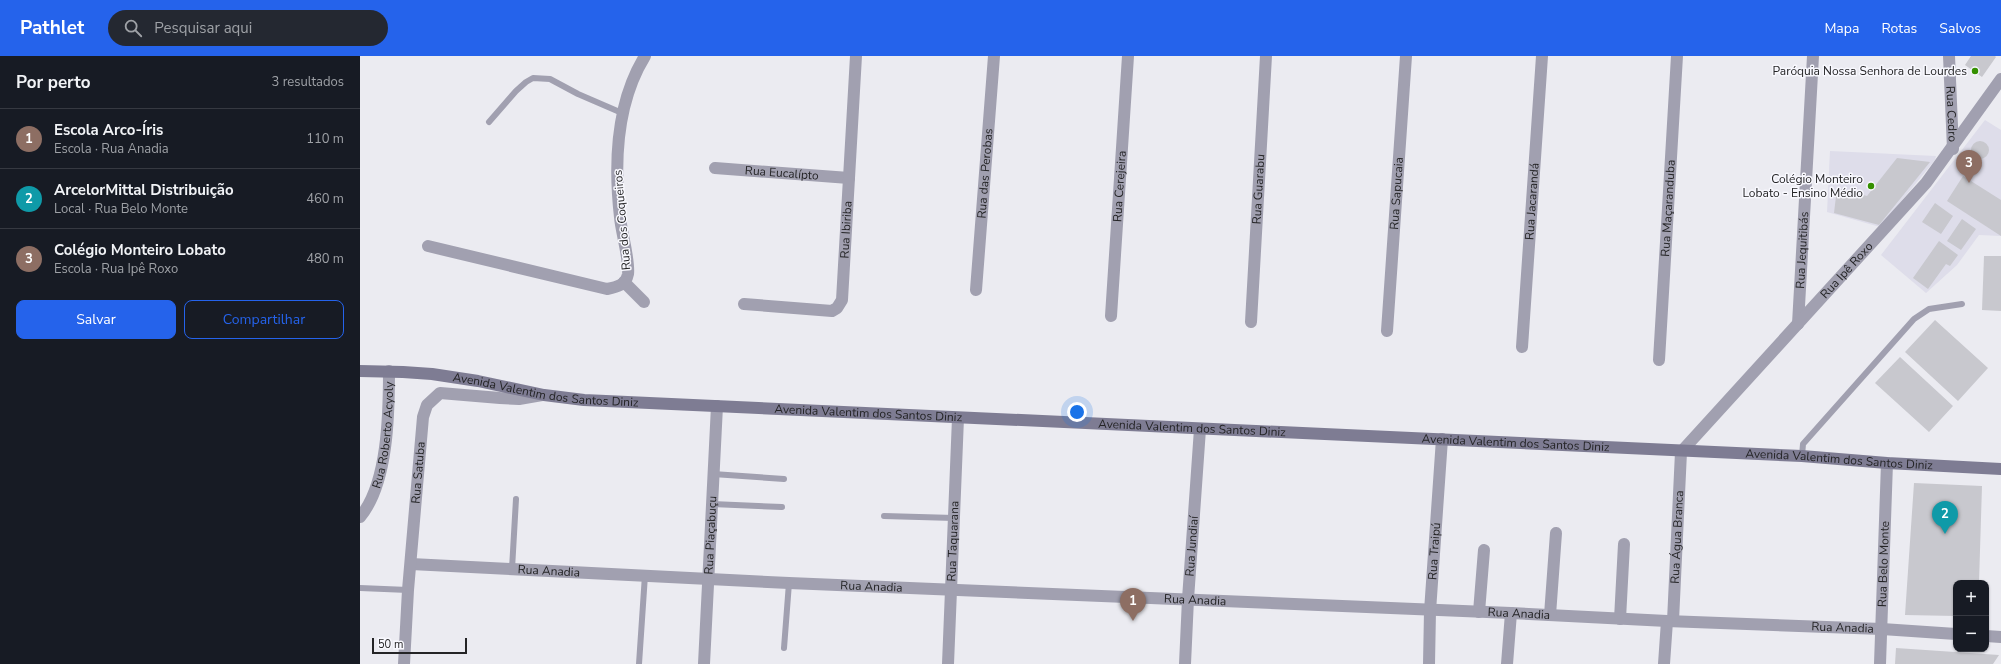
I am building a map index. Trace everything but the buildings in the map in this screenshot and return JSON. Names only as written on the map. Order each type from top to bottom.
[{"type":"street","name":"Rua dos Coqueiros","points":[[428,246],[607,289],[617,287],[624,282],[628,272],[620,216],[617,168],[622,113],[631,84],[644,56]]},
{"type":"street","name":"Rua Ibiriba","points":[[744,304],[832,311],[837,308],[842,300],[856,56]]},
{"type":"street","name":"Rua das Perobas","points":[[976,290],[994,56]]},
{"type":"street","name":"Rua Cerejeira","points":[[1111,316],[1128,56]]},
{"type":"street","name":"Rua Guarabu","points":[[1251,322],[1266,56]]},
{"type":"street","name":"Rua Sapucaia","points":[[1387,331],[1406,56]]},
{"type":"street","name":"Rua Jacarandá","points":[[1522,347],[1542,56]]},
{"type":"street","name":"Rua Maçaranduba","points":[[1659,360],[1677,56]]},
{"type":"street","name":"Rua Jequitibás","points":[[1798,324],[1813,56]]},
{"type":"street","name":"Rua Cedro","points":[[1949,56],[1953,149]]},
{"type":"street","name":"Rua Ipê Roxo","points":[[1681,452],[1887,228],[1926,183],[1953,149],[2001,79]]},
{"type":"street","name":"Rua Eucalípto","points":[[715,168],[849,178]]},
{"type":"street","points":[[624,282],[644,302]]},
{"type":"street","name":"Rua Jequitibás","points":[[1800,300],[1812,310]]},
{"type":"street","name":"Avenida Valentim dos Santos Diniz","points":[[360,371],[389,371],[478,381],[544,395],[584,400],[1442,439],[1681,452],[1802,456],[1887,463],[2001,469]]},
{"type":"street","name":"Rua Roberto Acyoly","points":[[360,517],[378,484],[389,404],[389,371]]},
{"type":"street","name":"Rua Satuba","points":[[404,664],[408,590],[423,417],[431,400],[440,393],[500,398],[519,398],[544,395]]},
{"type":"street","name":"Rua Piaçabuçu","points":[[704,664],[707,578],[717,406]]},
{"type":"street","name":"Rua Taquarana","points":[[948,664],[958,418]]},
{"type":"street","name":"Rua Jundiaí","points":[[1186,664],[1188,599],[1200,429]]},
{"type":"street","name":"Rua Traipú","points":[[1430,664],[1430,611],[1442,439]]},
{"type":"street","name":"Rua Água Branca","points":[[1664,664],[1670,621],[1681,452]]},
{"type":"street","name":"Rua Belo Monte","points":[[1880,664],[1887,463]]},
{"type":"street","points":[[1550,615],[1556,533]]},
{"type":"street","points":[[1620,619],[1624,544]]},
{"type":"street","points":[[1479,612],[1484,550]]},
{"type":"street","name":"Rua Anadia","points":[[411,564],[789,583],[1882,629],[1953,634]]},
{"type":"street","points":[[1507,664],[1511,613]]},
{"type":"street","points":[[1989,636],[2001,637]]},
{"type":"lane","points":[[489,122],[516,91],[533,78],[550,79],[622,113]]},
{"type":"lane","points":[[1802,456],[1803,444],[1914,319],[1929,309],[1962,304]]},
{"type":"lane","points":[[713,474],[784,479]]},
{"type":"lane","points":[[512,569],[516,500]]},
{"type":"lane","points":[[712,504],[782,507]]},
{"type":"lane","points":[[884,516],[954,518]]},
{"type":"lane","points":[[639,664],[645,575]]},
{"type":"lane","points":[[784,648],[789,583]]},
{"type":"lane","points":[[360,588],[408,590]]},
{"type":"shaded area","points":[[1985,120],[2001,130],[2001,236],[1979,235],[1957,265],[1926,293],[1881,255]]},
{"type":"shaded area","name":"Colégio Monteiro Lobato - Ensino Médio","points":[[1830,151],[1936,156],[1935,160],[1880,227],[1827,212]]},
{"type":"place","name":"Paróquia Nossa Senhora de Lourdes","points":[[1975,71]]},
{"type":"place","name":"Colégio Monteiro Lobato","points":[[1969,183]]},
{"type":"place","name":"Colégio Monteiro Lobato - Ensino Médio","points":[[1871,186]]},
{"type":"place","name":"ArcelorMittal Distribuição","points":[[1945,534]]},
{"type":"place","name":"Escola Arco-Íris","points":[[1133,621]]}]
